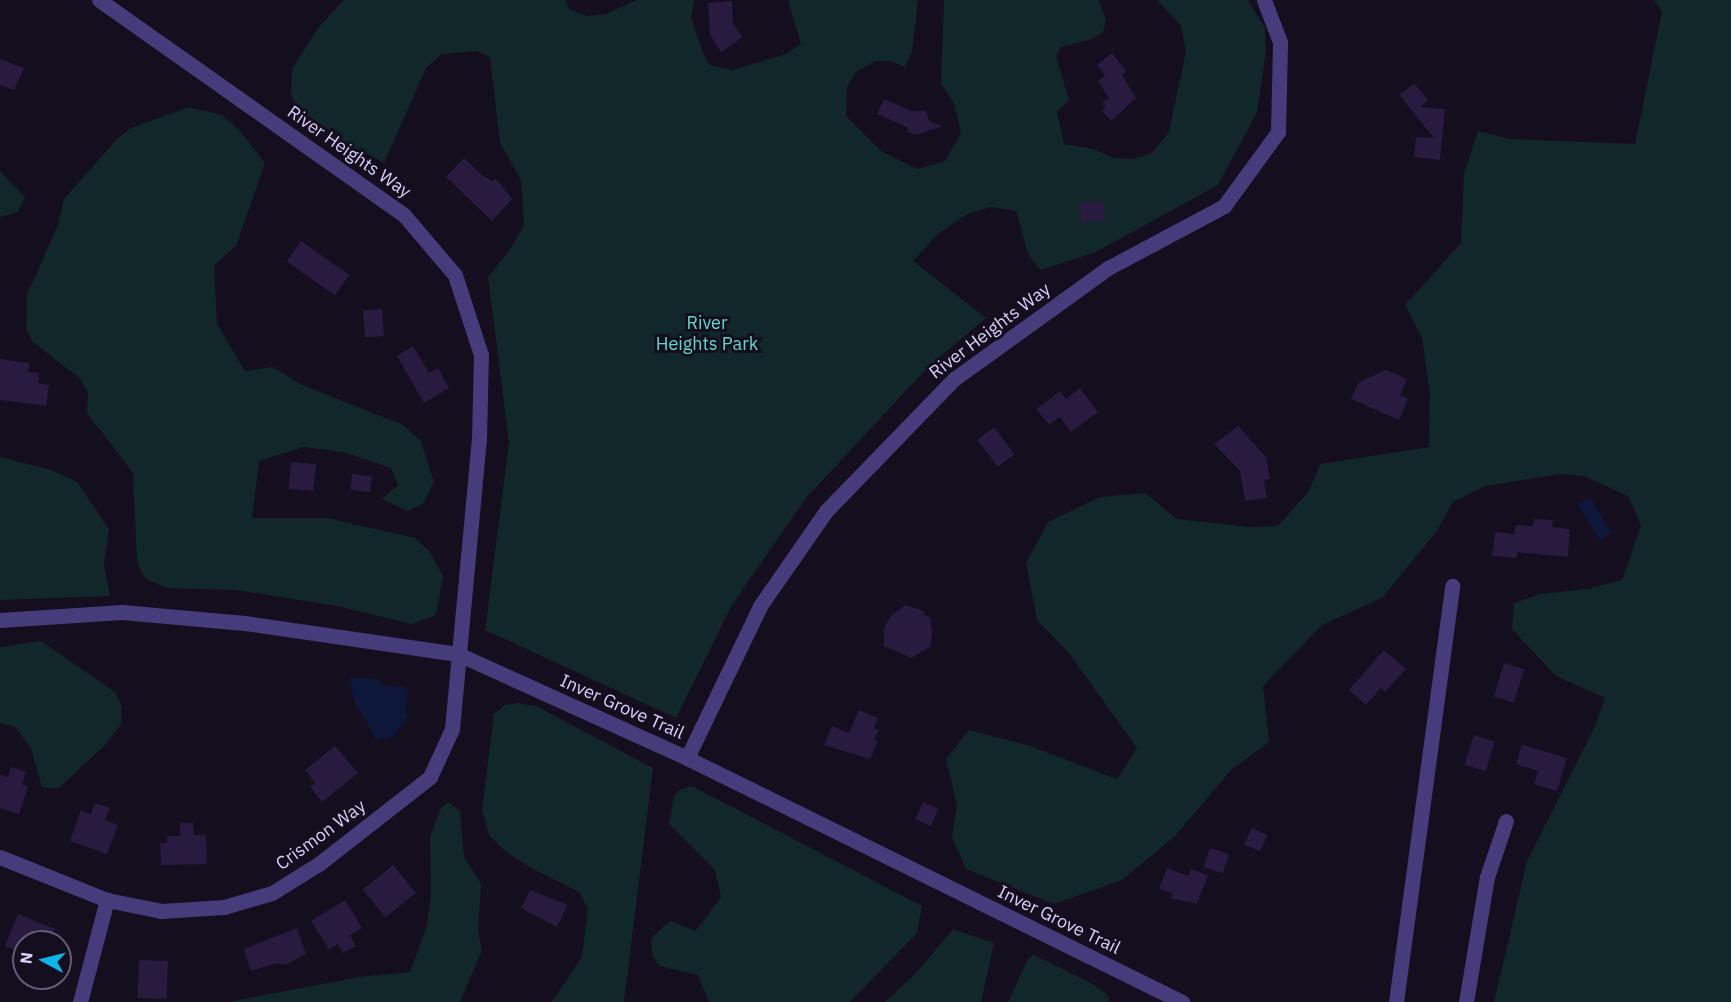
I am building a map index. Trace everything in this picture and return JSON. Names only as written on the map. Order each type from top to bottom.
[{"type":"street","name":"River Heights Way","points":[[99,0],[404,215],[455,275],[481,355],[479,440],[458,654]]},
{"type":"street","name":"River Heights Way","points":[[687,759],[760,606],[826,511],[954,379],[1108,268],[1224,206],[1278,132],[1280,42],[1264,0]]},
{"type":"street","points":[[1395,1002],[1452,586]]},
{"type":"street","name":"Inver Grove Trail","points":[[0,620],[122,612],[245,623],[458,654],[687,759],[1182,1002]]},
{"type":"street","name":"Crismon Way","points":[[0,857],[107,900],[161,911],[225,907],[272,893],[320,863],[430,777],[452,729],[458,654]]},
{"type":"street","points":[[1466,1002],[1487,877],[1506,821]]},
{"type":"street","points":[[80,1002],[107,900]]},
{"type":"green space","name":"River Heights Park","points":[[344,0],[566,0],[569,9],[587,16],[606,14],[637,0],[694,0],[691,18],[703,53],[710,65],[732,70],[786,54],[801,44],[788,0],[918,0],[912,52],[905,67],[890,61],[875,61],[856,72],[847,87],[846,116],[881,151],[917,169],[945,161],[961,133],[954,103],[941,84],[944,0],[1098,0],[1106,19],[1103,32],[1092,39],[1061,47],[1056,56],[1069,100],[1057,112],[1064,144],[1094,149],[1113,158],[1133,159],[1152,153],[1169,132],[1186,51],[1181,26],[1157,0],[1248,0],[1265,28],[1266,51],[1257,112],[1218,185],[1094,253],[1040,270],[1028,254],[1016,211],[991,207],[967,214],[939,233],[913,261],[986,318],[929,366],[806,498],[732,605],[676,718],[485,630],[509,442],[488,277],[510,250],[524,225],[521,180],[500,143],[490,57],[477,51],[442,54],[426,68],[384,163],[324,131],[297,110],[291,94],[292,69],[318,28]]},
{"type":"green space","points":[[1654,0],[1731,0],[1731,1002],[1494,1002],[1527,861],[1593,731],[1605,698],[1556,676],[1512,629],[1514,603],[1540,594],[1587,589],[1622,580],[1641,525],[1628,496],[1584,476],[1561,474],[1485,486],[1453,502],[1436,532],[1382,598],[1322,625],[1263,686],[1269,742],[1231,770],[1175,836],[1122,880],[1054,904],[966,869],[952,838],[957,805],[946,759],[969,730],[1030,746],[1117,779],[1137,748],[1069,653],[1037,620],[1026,563],[1048,522],[1100,497],[1145,493],[1177,519],[1250,527],[1278,526],[1309,491],[1320,464],[1429,447],[1430,393],[1422,338],[1405,305],[1461,243],[1464,174],[1478,131],[1510,139],[1635,144],[1662,12]]},
{"type":"green space","points":[[189,107],[222,115],[240,131],[265,163],[236,246],[214,265],[217,324],[245,371],[273,367],[300,384],[401,424],[421,441],[434,482],[423,504],[407,511],[382,499],[398,485],[391,468],[343,452],[303,447],[259,461],[252,518],[327,518],[415,538],[430,552],[443,576],[436,615],[412,624],[337,606],[236,590],[166,588],[145,578],[137,563],[133,473],[87,413],[88,392],[79,378],[32,341],[26,329],[27,295],[58,225],[64,199],[118,138],[131,128]]},
{"type":"green space","points":[[0,171],[25,197],[18,212],[0,217]]},
{"type":"green space","points":[[0,457],[51,470],[77,482],[109,529],[104,564],[110,596],[0,600]]},
{"type":"green space","points":[[41,641],[115,692],[122,707],[121,724],[105,745],[59,788],[42,787],[31,748],[15,727],[0,723],[0,647]]},
{"type":"green space","points":[[518,703],[536,706],[653,768],[624,1002],[552,1002],[582,957],[588,909],[579,892],[529,867],[505,851],[489,835],[482,809],[494,714],[505,705]]},
{"type":"green space","points":[[692,786],[922,906],[917,933],[850,1002],[709,1002],[698,975],[659,966],[652,955],[651,938],[670,921],[696,931],[721,897],[715,870],[669,824],[674,797],[679,790]]},
{"type":"green space","points":[[448,802],[460,811],[464,857],[481,884],[478,932],[482,950],[460,1002],[228,1002],[359,977],[410,972],[427,926],[431,893],[430,837],[441,808]]},
{"type":"green space","points":[[953,929],[994,943],[981,1002],[885,1002],[917,972]]},
{"type":"green space","points":[[1034,955],[1091,983],[1108,995],[1109,1002],[1008,1002],[1028,959]]},
{"type":"water","points":[[1590,497],[1612,533],[1600,540],[1578,504]]},
{"type":"water","points":[[350,678],[374,678],[384,685],[405,687],[409,696],[405,710],[408,715],[394,736],[376,740],[354,700]]},
{"type":"building","points":[[732,1],[733,24],[743,37],[721,52],[710,35],[708,3]]},
{"type":"building","points":[[1112,53],[1126,71],[1122,75],[1136,98],[1111,121],[1102,111],[1106,107],[1102,103],[1109,98],[1098,81],[1105,75],[1097,65]]},
{"type":"building","points":[[0,59],[24,68],[14,90],[0,85]]},
{"type":"building","points":[[1414,83],[1428,100],[1420,107],[1445,109],[1440,160],[1414,157],[1416,137],[1434,138],[1399,95]]},
{"type":"building","points":[[884,99],[912,111],[926,111],[929,121],[943,126],[916,135],[908,132],[907,127],[877,114]]},
{"type":"building","points":[[464,158],[483,176],[493,181],[496,178],[512,199],[492,221],[446,177]]},
{"type":"building","points":[[1104,201],[1105,221],[1081,222],[1080,202]]},
{"type":"building","points":[[301,241],[349,275],[335,295],[287,261]]},
{"type":"building","points":[[382,309],[384,336],[365,337],[363,310]]},
{"type":"building","points":[[413,346],[429,373],[438,368],[449,388],[424,403],[397,356]]},
{"type":"building","points":[[0,359],[29,363],[28,372],[39,373],[38,383],[49,385],[46,406],[0,400]]},
{"type":"building","points":[[1386,370],[1407,379],[1400,395],[1408,399],[1399,420],[1351,399],[1359,382]]},
{"type":"building","points":[[1080,388],[1098,412],[1071,432],[1060,417],[1049,425],[1036,409],[1060,391],[1066,399]]},
{"type":"building","points":[[1238,426],[1266,457],[1270,479],[1264,480],[1267,498],[1245,501],[1240,471],[1214,444]]},
{"type":"building","points":[[994,427],[1014,454],[998,467],[977,440]]},
{"type":"building","points":[[291,462],[316,464],[314,491],[289,489]]},
{"type":"building","points":[[352,474],[372,476],[370,492],[350,490]]},
{"type":"building","points":[[1534,519],[1553,520],[1552,527],[1570,529],[1568,557],[1517,552],[1517,558],[1492,556],[1495,532],[1514,534],[1516,525],[1533,526]]},
{"type":"building","points":[[905,605],[924,611],[924,615],[930,617],[932,634],[930,647],[911,658],[884,646],[884,628],[891,616]]},
{"type":"building","points":[[1384,650],[1406,669],[1385,692],[1381,688],[1366,705],[1349,690]]},
{"type":"building","points":[[1504,663],[1524,669],[1514,703],[1494,696]]},
{"type":"building","points":[[859,710],[878,718],[874,728],[879,730],[874,740],[878,741],[870,759],[824,745],[832,726],[849,733]]},
{"type":"building","points":[[1474,735],[1495,742],[1485,771],[1464,764]]},
{"type":"building","points":[[1522,745],[1567,758],[1557,791],[1534,784],[1538,771],[1516,764]]},
{"type":"building","points":[[335,746],[358,773],[322,802],[310,787],[315,783],[305,770]]},
{"type":"building","points":[[11,767],[26,772],[22,784],[28,787],[19,814],[0,808],[0,775],[8,777]]},
{"type":"building","points":[[923,802],[939,809],[931,826],[915,819]]},
{"type":"building","points":[[95,803],[110,808],[105,820],[118,825],[107,854],[70,841],[81,810],[91,814]]},
{"type":"building","points":[[180,823],[193,823],[194,835],[206,835],[207,864],[161,865],[160,843],[167,843],[167,836],[180,836]]},
{"type":"building","points":[[1252,828],[1267,835],[1260,851],[1244,844]]},
{"type":"building","points":[[1210,848],[1229,854],[1223,873],[1204,867]]},
{"type":"building","points":[[393,865],[416,893],[385,918],[363,890]]},
{"type":"building","points":[[1167,868],[1188,876],[1191,869],[1208,875],[1197,904],[1170,898],[1172,893],[1159,889]]},
{"type":"building","points":[[530,890],[568,905],[557,927],[521,908]]},
{"type":"building","points":[[345,900],[362,928],[350,935],[356,946],[343,953],[338,944],[329,949],[311,921]]},
{"type":"building","points":[[18,914],[55,929],[12,930],[12,949],[5,946]]},
{"type":"building","points":[[297,928],[306,954],[285,965],[277,963],[251,971],[244,949]]},
{"type":"building","points":[[139,960],[168,961],[167,999],[138,998]]}]
